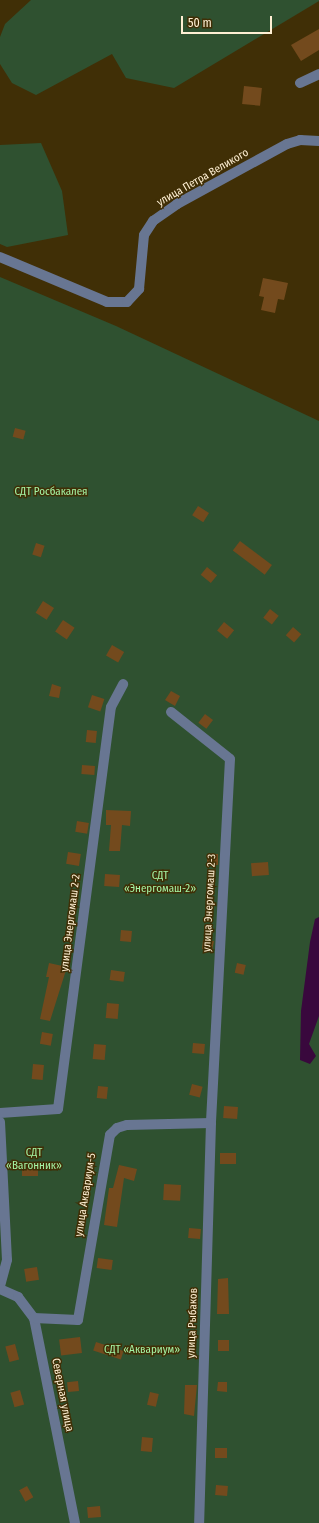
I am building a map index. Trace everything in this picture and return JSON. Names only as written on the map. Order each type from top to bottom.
[{"type":"street","points":[[300,83],[319,74]]},
{"type":"street","name":"улица Петра Великого","points":[[0,257],[107,302],[127,302],[139,289],[144,235],[153,221],[177,204],[287,144],[319,141]]},
{"type":"street","name":"улица Энергомаш 2-2","points":[[0,1113],[58,1109],[111,706],[123,684]]},
{"type":"street","name":"улица Энергомаш 2-3","points":[[171,712],[230,759],[211,1123]]},
{"type":"street","points":[[0,1122],[7,1260],[0,1288]]},
{"type":"street","name":"улица Аквариум-5","points":[[34,1318],[78,1320],[110,1135],[117,1128],[127,1125],[211,1123]]},
{"type":"street","name":"улица Рыбаков","points":[[199,1523],[211,1123]]},
{"type":"street","name":"Северная улица","points":[[0,1288],[18,1297],[34,1318],[75,1523]]},
{"type":"green space","points":[[31,0],[319,1],[174,88],[126,78],[112,54],[36,95],[12,83],[0,64],[0,37],[5,24]]},
{"type":"green space","points":[[41,143],[62,191],[68,235],[7,247],[0,244],[0,145]]},
{"type":"green space","points":[[0,277],[116,326],[319,421],[319,1523],[0,1523]]},
{"type":"shaded area","points":[[319,917],[319,1016],[309,1044],[316,1056],[310,1064],[300,1060],[301,1011],[310,942],[315,919]]},
{"type":"building","points":[[319,29],[319,50],[301,61],[291,45]]},
{"type":"building","points":[[244,86],[262,88],[260,106],[242,104]]},
{"type":"building","points":[[263,278],[288,283],[284,300],[278,299],[275,313],[261,310],[264,297],[259,296]]},
{"type":"building","points":[[15,428],[26,431],[23,440],[13,437]]},
{"type":"building","points":[[198,506],[209,513],[203,522],[192,515]]},
{"type":"building","points":[[240,541],[272,565],[265,575],[233,551]]},
{"type":"building","points":[[36,543],[45,546],[41,557],[32,554]]},
{"type":"building","points":[[207,567],[217,575],[211,583],[201,575]]},
{"type":"building","points":[[43,601],[54,608],[47,620],[36,613]]},
{"type":"building","points":[[270,609],[279,616],[272,624],[263,618]]},
{"type":"building","points":[[63,620],[75,628],[67,639],[55,632]]},
{"type":"building","points":[[224,622],[234,630],[227,639],[217,631]]},
{"type":"building","points":[[293,627],[301,634],[294,643],[286,635]]},
{"type":"building","points":[[112,645],[124,652],[118,662],[106,655]]},
{"type":"building","points":[[52,684],[61,687],[59,698],[49,696]]},
{"type":"building","points":[[171,691],[180,696],[175,706],[165,700]]},
{"type":"building","points":[[92,695],[104,699],[100,711],[88,707]]},
{"type":"building","points":[[205,714],[213,720],[206,729],[198,723]]},
{"type":"building","points":[[87,730],[97,731],[96,743],[86,742]]},
{"type":"building","points":[[82,765],[95,766],[94,775],[81,774]]},
{"type":"building","points":[[106,810],[131,811],[130,826],[122,825],[120,851],[109,851],[111,825],[106,825]]},
{"type":"building","points":[[77,821],[89,823],[87,834],[75,832]]},
{"type":"building","points":[[68,852],[81,854],[79,866],[66,864]]},
{"type":"building","points":[[207,854],[218,854],[218,865],[207,865]]},
{"type":"building","points":[[268,862],[269,875],[252,876],[251,863]]},
{"type":"building","points":[[105,874],[120,875],[119,887],[104,886]]},
{"type":"building","points":[[121,930],[132,931],[131,942],[120,941]]},
{"type":"building","points":[[203,940],[214,941],[212,951],[202,949]]},
{"type":"building","points":[[49,963],[67,967],[50,1021],[40,1019],[49,977],[46,977]]},
{"type":"building","points":[[237,963],[246,965],[244,975],[235,973]]},
{"type":"building","points":[[111,970],[125,972],[123,982],[110,980]]},
{"type":"building","points":[[107,1003],[119,1004],[118,1019],[106,1018]]},
{"type":"building","points":[[42,1032],[53,1034],[51,1046],[40,1044]]},
{"type":"building","points":[[193,1043],[205,1044],[204,1054],[192,1053]]},
{"type":"building","points":[[94,1044],[106,1045],[105,1060],[93,1059]]},
{"type":"building","points":[[33,1064],[44,1065],[43,1080],[32,1079]]},
{"type":"building","points":[[192,1084],[203,1087],[200,1097],[189,1095]]},
{"type":"building","points":[[98,1086],[108,1087],[107,1099],[97,1098]]},
{"type":"building","points":[[224,1106],[238,1107],[237,1119],[223,1118]]},
{"type":"building","points":[[220,1153],[236,1153],[236,1164],[220,1164]]},
{"type":"building","points":[[119,1165],[137,1169],[134,1181],[124,1178],[117,1227],[104,1225],[109,1188],[113,1188]]},
{"type":"building","points":[[22,1166],[38,1166],[38,1176],[22,1176]]},
{"type":"building","points":[[164,1184],[181,1185],[180,1201],[163,1200]]},
{"type":"building","points":[[189,1228],[201,1229],[200,1239],[188,1238]]},
{"type":"building","points":[[98,1258],[113,1260],[111,1270],[97,1268]]},
{"type":"building","points":[[37,1267],[39,1280],[26,1282],[24,1269]]},
{"type":"building","points":[[228,1278],[229,1314],[217,1314],[218,1279]]},
{"type":"building","points":[[80,1337],[82,1353],[61,1355],[59,1340]]},
{"type":"building","points":[[218,1340],[229,1340],[229,1351],[218,1351]]},
{"type":"building","points":[[96,1342],[124,1351],[121,1360],[93,1351]]},
{"type":"building","points":[[15,1344],[19,1359],[9,1362],[5,1347]]},
{"type":"building","points":[[78,1381],[79,1391],[68,1392],[67,1382]]},
{"type":"building","points":[[218,1382],[227,1382],[227,1392],[217,1391]]},
{"type":"building","points":[[185,1385],[197,1385],[194,1416],[184,1414]]},
{"type":"building","points":[[20,1390],[24,1404],[15,1407],[10,1393]]},
{"type":"building","points":[[150,1392],[159,1394],[156,1407],[147,1405]]},
{"type":"building","points":[[142,1437],[153,1438],[152,1452],[141,1451]]},
{"type":"building","points":[[215,1448],[227,1448],[227,1458],[215,1458]]},
{"type":"building","points":[[216,1485],[228,1486],[227,1496],[215,1495]]},
{"type":"building","points":[[27,1486],[33,1497],[25,1502],[19,1490]]},
{"type":"building","points":[[100,1506],[101,1517],[88,1518],[87,1507]]},
{"type":"park label","name":"СДТ Росбакалея","points":[[51,492]]},
{"type":"park label","name":"СДТ «Энергомаш-2»","points":[[160,883]]},
{"type":"park label","name":"СДТ «Вагонник»","points":[[34,1160]]},
{"type":"park label","name":"СДТ «Аквариум»","points":[[142,1350]]}]
